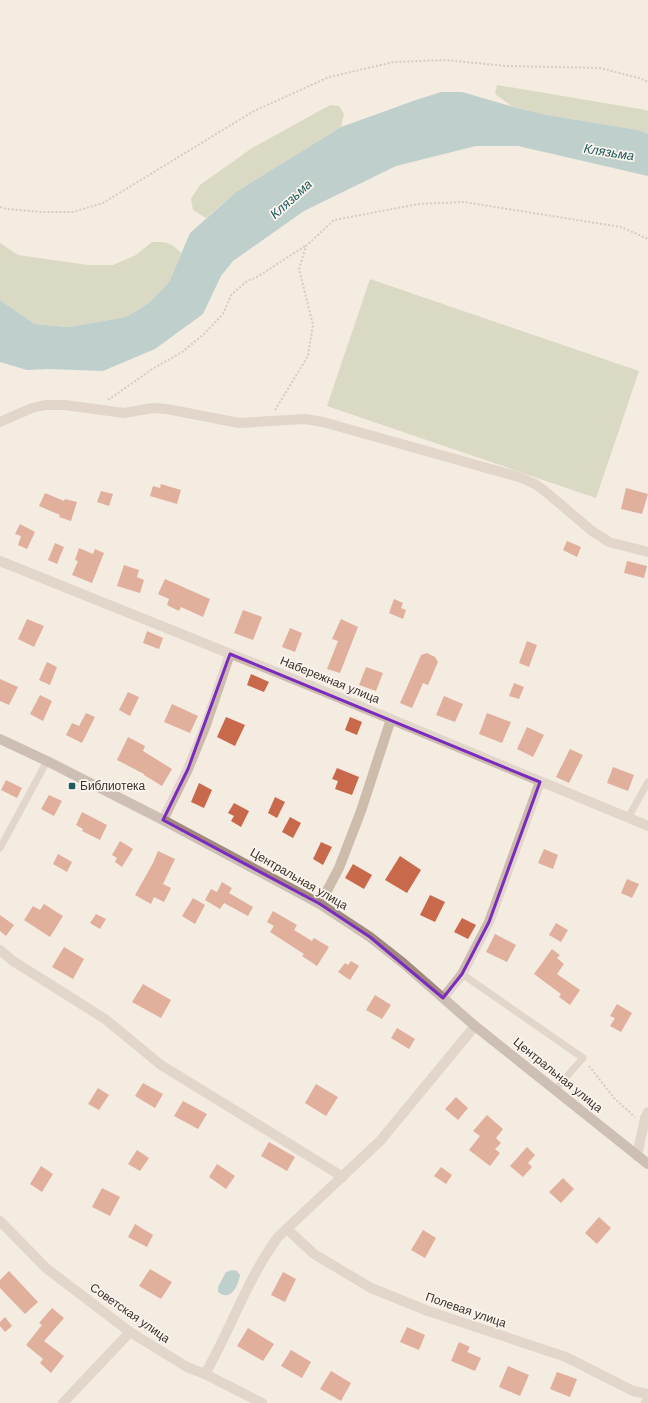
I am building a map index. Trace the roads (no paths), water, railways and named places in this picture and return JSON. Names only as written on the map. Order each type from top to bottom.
[{"type":"main road","name":"Центральная улица","points":[[0,739],[47,761],[163,820],[320,904],[375,941],[403,963],[475,1026],[648,1164]]},
{"type":"street","points":[[0,422],[32,408],[45,405],[97,408],[124,413],[153,408],[167,409],[239,423],[305,419],[323,422],[519,477],[535,484],[546,492],[592,531],[605,540],[648,552]]},
{"type":"street","name":"Набережная улица","points":[[0,561],[391,719],[648,826]]},
{"type":"street","points":[[163,820],[191,762],[206,725],[230,654]]},
{"type":"street","points":[[320,904],[339,868],[361,811],[391,719]]},
{"type":"street","points":[[443,998],[462,974],[488,922],[540,782]]},
{"type":"street","points":[[0,950],[13,961],[105,1020],[162,1065],[343,1177]]},
{"type":"street","points":[[205,1374],[269,1249],[278,1237],[380,1141],[475,1026]]},
{"type":"street","points":[[637,1156],[643,1125],[648,1112]]},
{"type":"street","name":"Советская улица","points":[[0,1221],[46,1268],[130,1332],[187,1367],[205,1374],[262,1403]]},
{"type":"street","name":"Полевая улица","points":[[287,1229],[314,1254],[371,1288],[428,1311],[566,1357],[633,1392],[648,1395]]},
{"type":"street","points":[[63,1403],[130,1332]]},
{"type":"lane","points":[[0,848],[47,761]]},
{"type":"lane","points":[[628,818],[648,782]]},
{"type":"lane","points":[[462,974],[582,1058],[555,1090]]},
{"type":"lane","points":[[644,1403],[648,1395]]},
{"type":"water","name":"Клязьма","points":[[441,92],[462,92],[547,115],[639,130],[648,134],[648,176],[518,146],[476,146],[396,166],[304,211],[233,261],[221,276],[203,314],[155,349],[103,371],[49,369],[27,370],[0,362],[0,300],[34,324],[68,327],[126,317],[149,303],[169,282],[190,233],[236,192],[341,127]]},
{"type":"water","points":[[232,1270],[237,1271],[240,1275],[238,1284],[230,1294],[223,1295],[218,1292],[218,1287],[226,1272]]},
{"type":"place","name":"Библиотека","points":[[72,786]]}]
